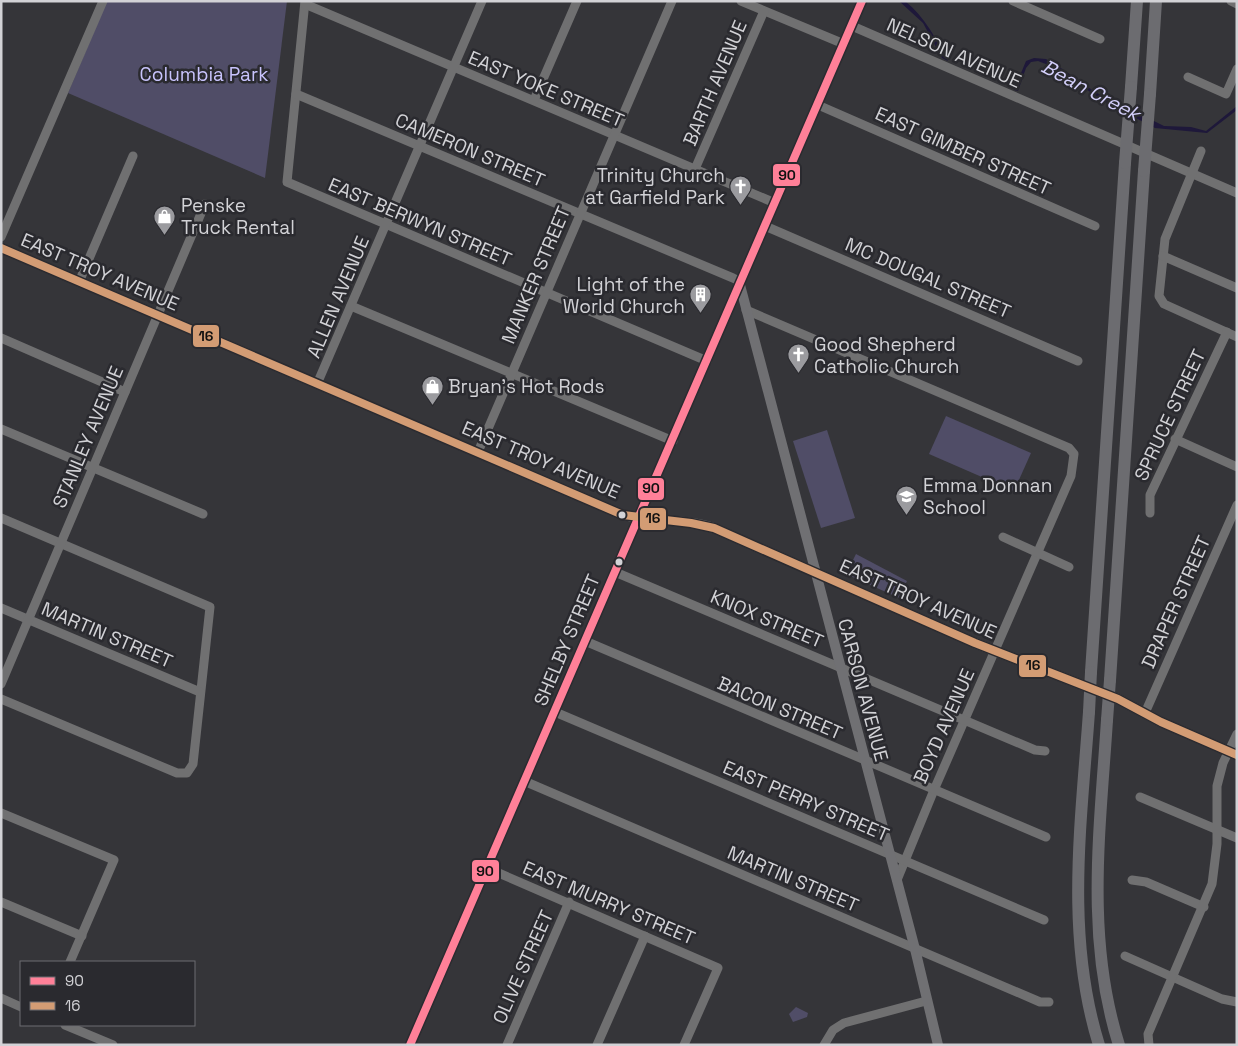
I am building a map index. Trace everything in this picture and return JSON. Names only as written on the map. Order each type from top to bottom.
[{"type":"highway","points":[[1098,1045],[1082,976],[1077,916],[1078,875],[1137,1]]},
{"type":"highway","points":[[1119,1045],[1103,983],[1096,921],[1096,879],[1156,1]]},
{"type":"main road","name":"SHELBY STREET","points":[[410,1045],[862,1]]},
{"type":"main road","name":"EAST TROY AVENUE","points":[[1,248],[624,515],[639,519],[700,524],[994,651],[1080,683],[1233,753]]},
{"type":"main road","name":"CARSON AVENUE","points":[[740,285],[864,762],[915,949],[938,1045]]},
{"type":"street","points":[[1,237],[103,1]]},
{"type":"street","name":"ALLEN AVENUE","points":[[317,384],[482,1]]},
{"type":"street","points":[[534,100],[577,1]]},
{"type":"street","name":"MANKER STREET","points":[[478,452],[672,1]]},
{"type":"street","points":[[741,1],[844,44]]},
{"type":"street","points":[[1013,1],[1100,39]]},
{"type":"street","points":[[1231,1],[1237,4]]},
{"type":"street","points":[[296,94],[305,3]]},
{"type":"street","name":"EAST YOKE STREET","points":[[305,3],[775,203]]},
{"type":"street","name":"BARTH AVENUE","points":[[696,169],[764,11]]},
{"type":"street","name":"NELSON AVENUE","points":[[852,26],[1237,193]]},
{"type":"street","points":[[1188,77],[1226,94],[1237,69]]},
{"type":"street","name":"CAMERON STREET","points":[[296,94],[734,278],[739,281],[740,285]]},
{"type":"street","name":"EAST BERWYN STREET","points":[[296,94],[287,182],[707,361]]},
{"type":"street","name":"EAST GIMBER STREET","points":[[818,105],[1095,226]]},
{"type":"street","points":[[1202,150],[1167,229],[1160,296],[1164,304],[1237,337]]},
{"type":"street","points":[[79,282],[133,156]]},
{"type":"street","name":"STANLEY AVENUE","points":[[1,684],[205,204]]},
{"type":"street","name":"MC DOUGAL STREET","points":[[765,226],[1078,361]]},
{"type":"street","points":[[1163,256],[1237,288]]},
{"type":"street","points":[[351,306],[673,441]]},
{"type":"street","name":"BOYD AVENUE","points":[[746,310],[1069,448],[1074,454],[1071,476],[896,880]]},
{"type":"street","name":"SPRUCE STREET","points":[[1150,513],[1150,495],[1227,332]]},
{"type":"street","points":[[1,338],[126,392]]},
{"type":"street","points":[[1,429],[203,514]]},
{"type":"street","points":[[1175,440],[1237,467]]},
{"type":"street","name":"DRAPER STREET","points":[[1145,713],[1237,505]]},
{"type":"street","points":[[1,518],[210,607],[193,764],[187,773],[176,773],[1,699]]},
{"type":"street","points":[[1003,538],[1069,567]]},
{"type":"street","name":"KNOX STREET","points":[[615,572],[1035,750],[1046,751]]},
{"type":"street","name":"MARTIN STREET","points":[[1,608],[200,692]]},
{"type":"street","name":"BACON STREET","points":[[585,641],[864,762],[1046,837]]},
{"type":"street","name":"EAST PERRY STREET","points":[[555,712],[1044,920]]},
{"type":"street","points":[[1149,1045],[1148,1034],[1204,907],[1215,872],[1217,786],[1233,753],[1237,734]]},
{"type":"street","name":"MARTIN STREET","points":[[524,781],[1040,1002],[1049,1002]]},
{"type":"street","points":[[1140,797],[1237,838]]},
{"type":"street","points":[[1,813],[114,860],[70,961]]},
{"type":"street","name":"EAST MURRY STREET","points":[[487,868],[718,968],[684,1045]]},
{"type":"street","points":[[1132,880],[1146,882],[1204,907]]},
{"type":"street","points":[[1,902],[82,936]]},
{"type":"street","name":"OLIVE STREET","points":[[507,1045],[569,902]]},
{"type":"street","points":[[597,1045],[645,936]]},
{"type":"street","points":[[1125,956],[1222,999],[1237,1002]]},
{"type":"street","points":[[1,998],[20,1007]]},
{"type":"street","points":[[824,1045],[833,1030],[844,1023],[926,1001]]},
{"type":"street","points":[[67,1026],[113,1045]]},
{"type":"green space","name":"Columbia Park","points":[[107,1],[287,1],[265,178],[68,93]]},
{"type":"green space","points":[[946,416],[1031,453],[1014,491],[929,454]]},
{"type":"green space","points":[[827,430],[855,518],[821,528],[793,441]]},
{"type":"green space","points":[[856,554],[907,581],[899,598],[846,574]]},
{"type":"green space","points":[[796,1007],[808,1013],[807,1017],[793,1022],[789,1014]]},
{"type":"water","points":[[899,1],[905,1],[918,14],[948,61],[942,58],[923,23]]},
{"type":"water","name":"Bean Creek","points":[[1034,58],[1046,59],[1095,92],[1164,126],[1191,127],[1206,131],[1237,106],[1237,110],[1207,133],[1155,128],[1107,103],[1051,66],[1038,61],[1031,62],[1026,68],[1018,91],[1014,90],[1026,61]]},
{"type":"transit line","name":"90","points":[[410,1045],[862,1]]},
{"type":"transit line","name":"16","points":[[1,248],[623,515],[691,523],[714,528],[975,643],[1118,699],[1161,722],[1237,755]]},
{"type":"place","name":"Trinity Church at Garfield Park","points":[[741,205]]},
{"type":"place","name":"Penske Truck Rental","points":[[165,235]]},
{"type":"place","name":"Light of the World Church","points":[[701,314]]},
{"type":"place","name":"Good Shepherd Catholic Church","points":[[798,374]]},
{"type":"place","name":"Bryan's Hot Rods","points":[[432,405]]},
{"type":"place","name":"Emma Donnan School","points":[[907,515]]}]
